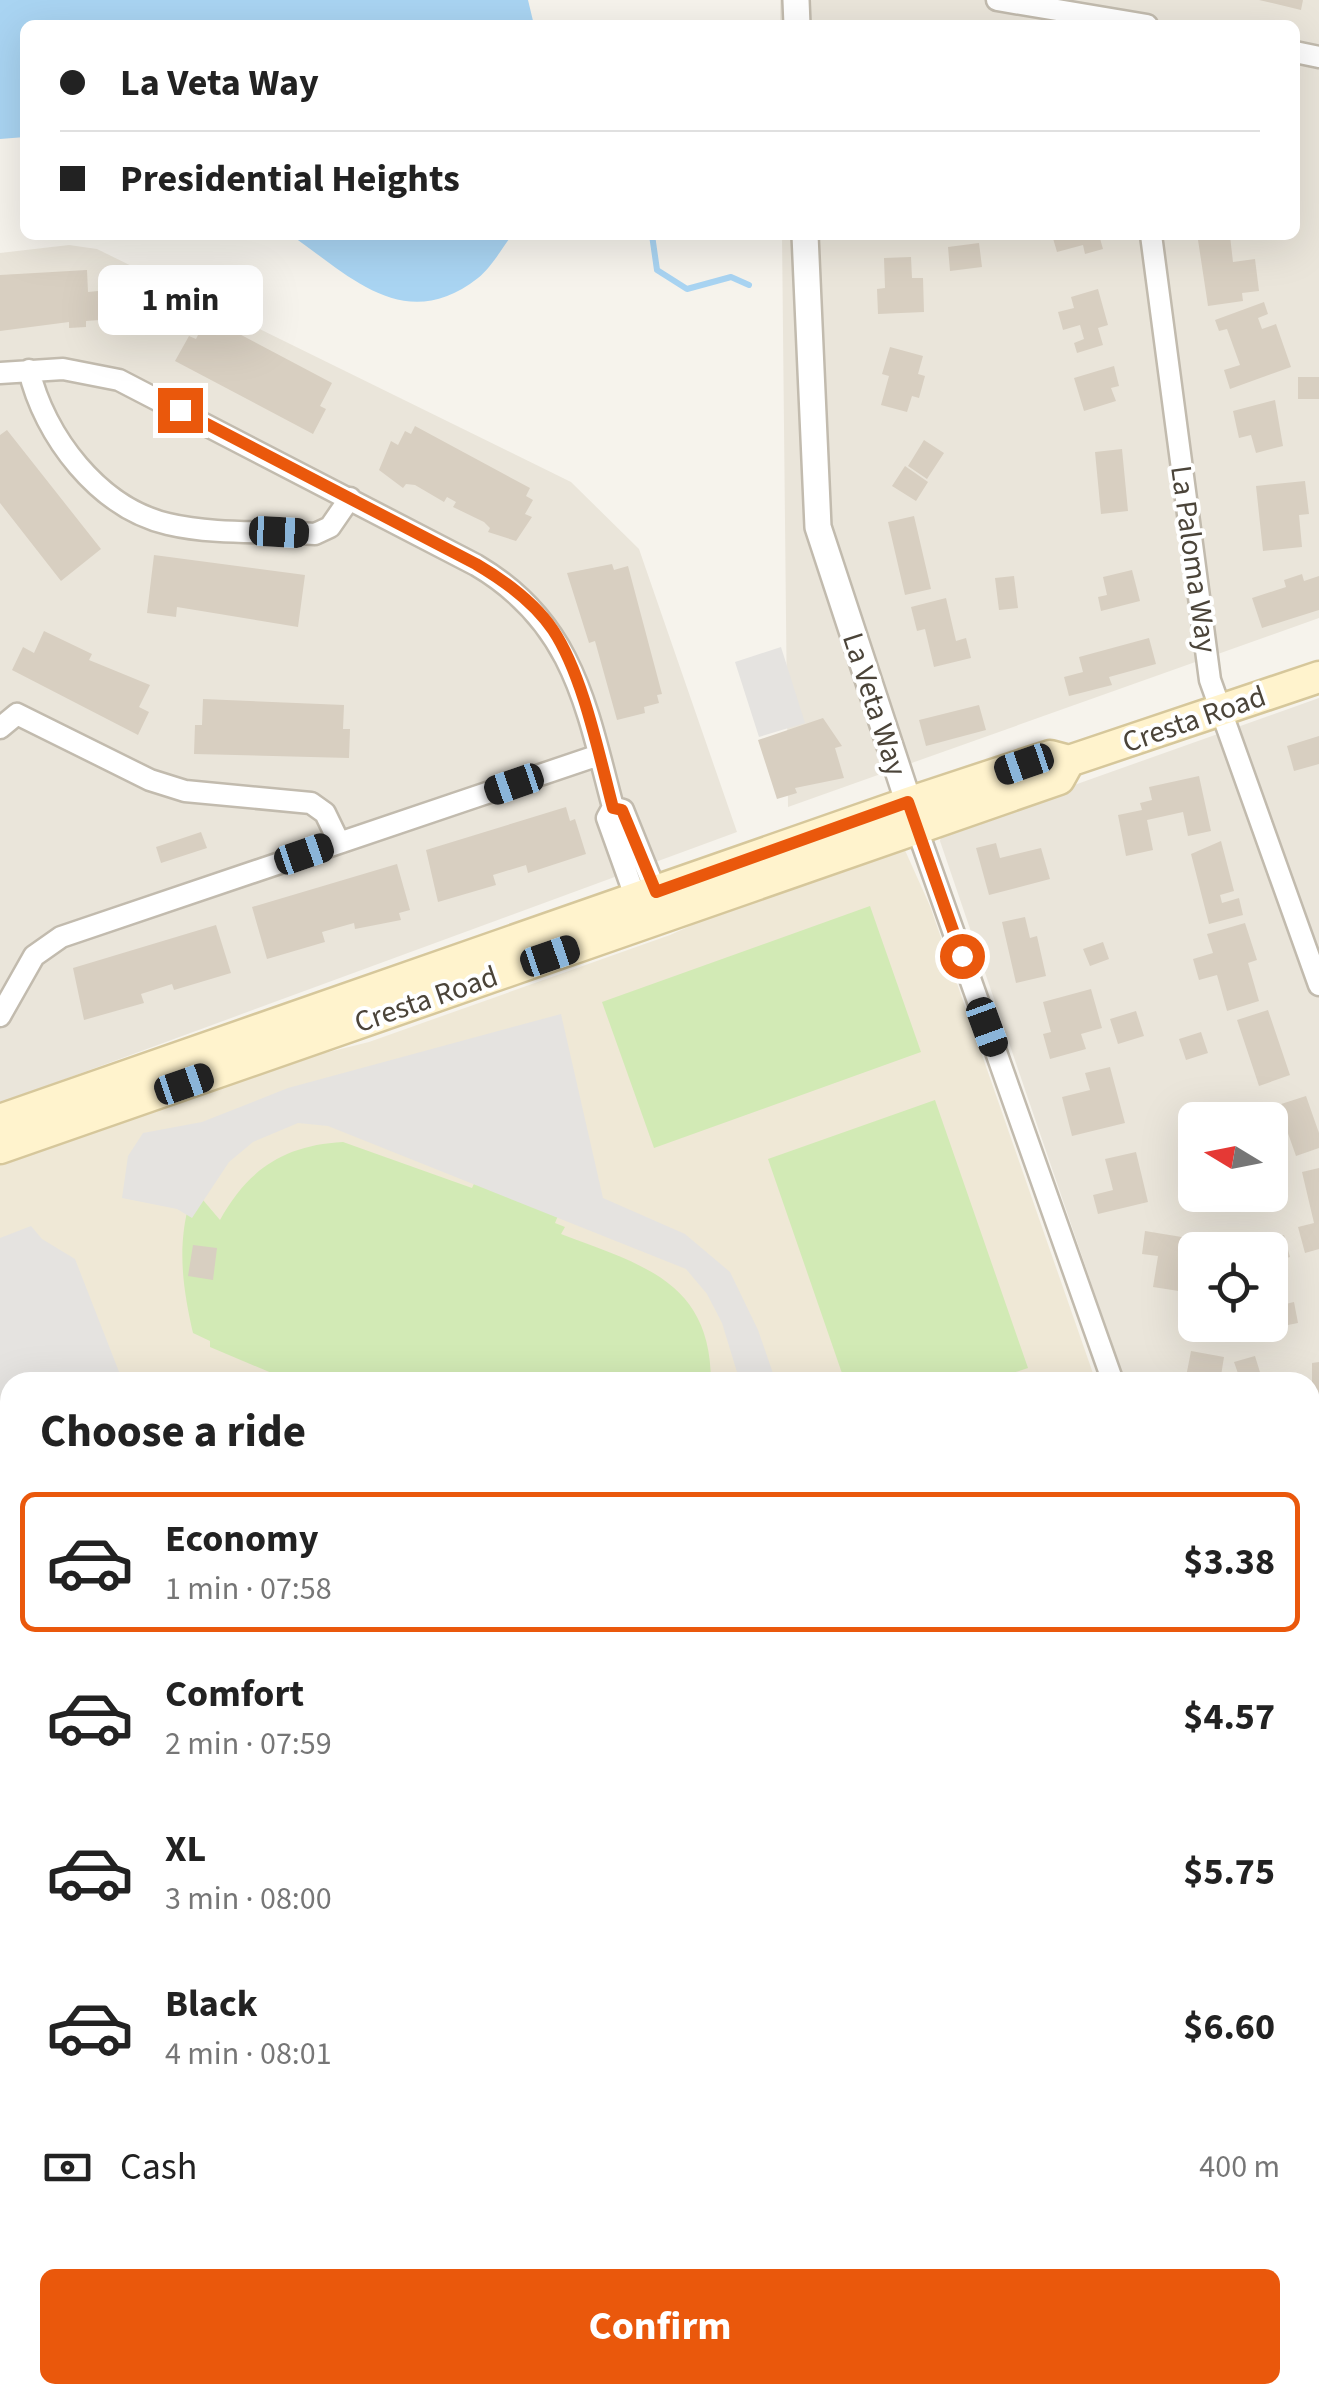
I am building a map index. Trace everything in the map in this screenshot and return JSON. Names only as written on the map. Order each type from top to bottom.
[{"type":"main road","name":"Cresta Road","points":[[0,1148],[978,794],[1050,756],[1069,761],[1319,677]]},
{"type":"main road","name":"Cresta Road","points":[[0,1120],[646,895],[913,816]]},
{"type":"street","points":[[997,0],[1107,20]]},
{"type":"street","name":"La Veta Way","points":[[805,240],[818,527],[913,816],[1108,1372]]},
{"type":"street","name":"La Paloma Way","points":[[1152,240],[1210,680],[1319,985]]},
{"type":"street","points":[[0,372],[63,369],[119,380],[500,578],[554,631],[568,662],[613,808],[622,810],[646,895]]},
{"type":"street","points":[[29,370],[44,414],[76,463],[110,496],[156,521],[314,534],[330,527],[350,498]]},
{"type":"street","points":[[0,728],[18,714],[167,785],[218,797],[310,803],[325,814],[340,842]]},
{"type":"street","points":[[0,1015],[34,956],[61,937],[599,755]]},
{"type":"shaded area","points":[[780,0],[1319,0],[1319,618],[788,807],[782,240],[1300,240],[1300,20],[780,20]]},
{"type":"shaded area","points":[[69,245],[97,249],[571,482],[639,549],[737,832],[0,1103],[0,253]]},
{"type":"shaded area","points":[[781,647],[805,723],[759,737],[735,662]]},
{"type":"shaded area","points":[[1319,698],[1319,1372],[1122,1372],[940,841],[942,832]]},
{"type":"shaded area","points":[[904,848],[930,906],[1093,1372],[0,1372],[0,1161],[272,1066],[369,1042],[670,935],[748,900]]},
{"type":"shaded area","points":[[561,1014],[603,1198],[685,1234],[730,1272],[758,1330],[773,1372],[737,1372],[722,1323],[707,1294],[686,1269],[328,1126],[298,1123],[253,1142],[229,1162],[192,1218],[177,1209],[122,1198],[128,1156],[143,1133],[202,1122],[288,1088]]},
{"type":"shaded area","points":[[31,1226],[42,1239],[75,1259],[119,1372],[0,1372],[0,1238]]},
{"type":"green space","points":[[870,906],[921,1052],[654,1148],[602,1002]]},
{"type":"green space","points":[[935,1100],[1028,1368],[1016,1372],[842,1372],[768,1159]]},
{"type":"green space","points":[[343,1142],[472,1188],[481,1169],[564,1201],[555,1223],[565,1227],[561,1234],[644,1268],[685,1299],[699,1321],[708,1348],[710,1372],[269,1372],[210,1347],[210,1341],[193,1333],[186,1301],[182,1253],[189,1204],[203,1200],[220,1220],[243,1187],[270,1163],[322,1144]]},
{"type":"water","points":[[0,0],[528,0],[533,20],[20,20],[20,137],[0,139]]},
{"type":"water","points":[[298,240],[508,240],[478,278],[451,294],[426,301],[403,301],[380,294]]},
{"type":"building","points":[[1259,0],[1303,0],[1301,10]]},
{"type":"building","points":[[1053,240],[1100,240],[1103,249],[1085,254],[1083,245],[1057,252]]},
{"type":"building","points":[[1198,240],[1230,240],[1233,262],[1255,259],[1259,291],[1242,293],[1243,301],[1208,306]]},
{"type":"building","points":[[979,243],[982,267],[950,271],[948,247]]},
{"type":"building","points":[[911,257],[912,278],[923,278],[924,312],[878,314],[877,289],[885,288],[884,258]]},
{"type":"building","points":[[87,270],[88,292],[98,291],[100,320],[86,321],[86,327],[69,328],[69,322],[0,331],[0,275]]},
{"type":"building","points":[[1098,289],[1108,325],[1098,328],[1103,345],[1077,353],[1074,343],[1084,339],[1080,325],[1063,330],[1058,312],[1074,308],[1071,297]]},
{"type":"building","points":[[1264,302],[1268,314],[1258,318],[1262,329],[1276,324],[1291,367],[1230,389],[1224,370],[1240,365],[1227,329],[1219,331],[1215,320]]},
{"type":"building","points":[[207,317],[332,383],[320,406],[326,409],[313,434],[175,361],[189,336],[196,339]]},
{"type":"building","points":[[890,347],[923,356],[918,374],[925,376],[919,398],[912,396],[907,412],[881,405],[889,376],[882,374]]},
{"type":"building","points":[[1114,366],[1119,386],[1111,388],[1116,401],[1084,411],[1074,378]]},
{"type":"building","points":[[1298,377],[1319,377],[1319,399],[1298,399]]},
{"type":"building","points":[[1275,400],[1283,446],[1256,453],[1251,435],[1239,438],[1233,411]]},
{"type":"building","points":[[415,426],[530,488],[526,496],[533,500],[525,514],[532,517],[516,541],[488,532],[490,528],[484,522],[453,507],[456,502],[447,497],[444,502],[415,485],[406,484],[403,488],[379,470],[391,441],[398,445],[405,431],[411,434]]},
{"type":"building","points":[[7,430],[101,549],[61,581],[0,503],[0,435]]},
{"type":"building","points":[[924,440],[944,453],[927,479],[908,466]]},
{"type":"building","points":[[1122,449],[1128,511],[1101,514],[1095,452]]},
{"type":"building","points":[[905,466],[928,482],[916,501],[892,486]]},
{"type":"building","points":[[1305,481],[1309,514],[1299,515],[1302,547],[1263,551],[1256,486]]},
{"type":"building","points":[[914,516],[931,589],[905,595],[888,522]]},
{"type":"building","points":[[154,555],[305,575],[298,627],[177,607],[176,617],[147,613]]},
{"type":"building","points":[[612,564],[614,570],[628,566],[662,694],[657,695],[659,703],[644,707],[645,713],[617,720],[595,641],[589,643],[567,573]]},
{"type":"building","points":[[1132,570],[1140,601],[1101,611],[1098,597],[1107,595],[1103,577]]},
{"type":"building","points":[[1302,574],[1304,581],[1319,576],[1319,610],[1262,628],[1252,598],[1286,587],[1284,580]]},
{"type":"building","points":[[1014,576],[1018,608],[999,610],[995,578]]},
{"type":"building","points":[[946,598],[956,641],[966,638],[971,658],[934,667],[925,629],[917,631],[911,607]]},
{"type":"building","points":[[44,631],[92,654],[89,660],[150,685],[139,707],[149,712],[138,735],[12,670],[23,647],[34,653]]},
{"type":"building","points":[[1149,638],[1156,664],[1109,677],[1112,685],[1069,696],[1064,677],[1083,672],[1079,657]]},
{"type":"building","points":[[203,699],[344,705],[343,729],[350,729],[349,758],[194,754],[195,725],[202,725]]},
{"type":"building","points":[[979,705],[986,730],[926,746],[919,720]]},
{"type":"building","points":[[823,718],[842,746],[835,748],[844,778],[795,788],[797,793],[777,799],[758,740]]},
{"type":"building","points":[[1319,736],[1319,764],[1294,771],[1287,746]]},
{"type":"building","points":[[1199,776],[1211,831],[1188,836],[1183,812],[1147,820],[1153,850],[1126,856],[1118,815],[1142,810],[1140,803],[1152,800],[1149,787]]},
{"type":"building","points":[[566,807],[570,821],[575,819],[586,854],[528,873],[526,865],[493,875],[496,885],[438,902],[426,850]]},
{"type":"building","points":[[201,832],[207,848],[161,863],[156,847]]},
{"type":"building","points":[[1221,841],[1234,891],[1220,895],[1222,903],[1239,898],[1243,915],[1209,924],[1191,854]]},
{"type":"building","points":[[996,843],[1000,858],[1041,848],[1050,879],[989,895],[976,848]]},
{"type":"building","points":[[397,864],[410,910],[399,913],[401,920],[355,929],[354,923],[322,932],[325,942],[267,959],[252,907]]},
{"type":"building","points":[[1025,917],[1030,938],[1037,936],[1046,976],[1016,983],[1002,922]]},
{"type":"building","points":[[1245,923],[1257,960],[1248,963],[1259,1001],[1227,1011],[1217,975],[1199,980],[1193,959],[1213,953],[1207,934]]},
{"type":"building","points":[[216,925],[231,973],[174,990],[172,984],[141,994],[144,1003],[84,1020],[73,968]]},
{"type":"building","points":[[1103,942],[1109,959],[1090,966],[1083,949]]},
{"type":"building","points":[[1091,989],[1102,1028],[1081,1034],[1086,1049],[1050,1059],[1043,1034],[1051,1032],[1043,1002]]},
{"type":"building","points":[[1268,1010],[1290,1075],[1259,1086],[1237,1020]]},
{"type":"building","points":[[1136,1011],[1144,1036],[1118,1044],[1110,1019]]},
{"type":"building","points":[[1201,1032],[1208,1053],[1186,1060],[1179,1039]]},
{"type":"building","points":[[1110,1067],[1125,1123],[1072,1136],[1062,1097],[1090,1090],[1085,1073]]},
{"type":"building","points":[[1306,1096],[1319,1133],[1319,1148],[1296,1156],[1288,1133],[1287,1102]]},
{"type":"building","points":[[1136,1152],[1148,1202],[1098,1214],[1093,1195],[1113,1190],[1105,1159]]},
{"type":"building","points":[[1319,1168],[1319,1249],[1305,1253],[1298,1227],[1314,1223],[1302,1172]]},
{"type":"building","points":[[1145,1231],[1178,1236],[1178,1291],[1153,1287],[1158,1256],[1142,1254]]},
{"type":"building","points":[[193,1245],[217,1248],[213,1280],[188,1276]]},
{"type":"building","points":[[1294,1302],[1298,1323],[1288,1325],[1288,1303]]},
{"type":"building","points":[[1191,1351],[1224,1357],[1222,1372],[1187,1372]]},
{"type":"building","points":[[1255,1356],[1260,1372],[1238,1372],[1234,1362]]},
{"type":"building","points":[[1319,1362],[1319,1372],[1312,1372],[1312,1363]]},
{"type":"waterway","points":[[653,240],[657,270],[687,289],[731,277],[749,285]]},
{"type":"route","points":[[180,410],[476,564],[520,594],[554,631],[599,755],[613,808],[622,810],[656,892],[908,802],[962,956]]}]
